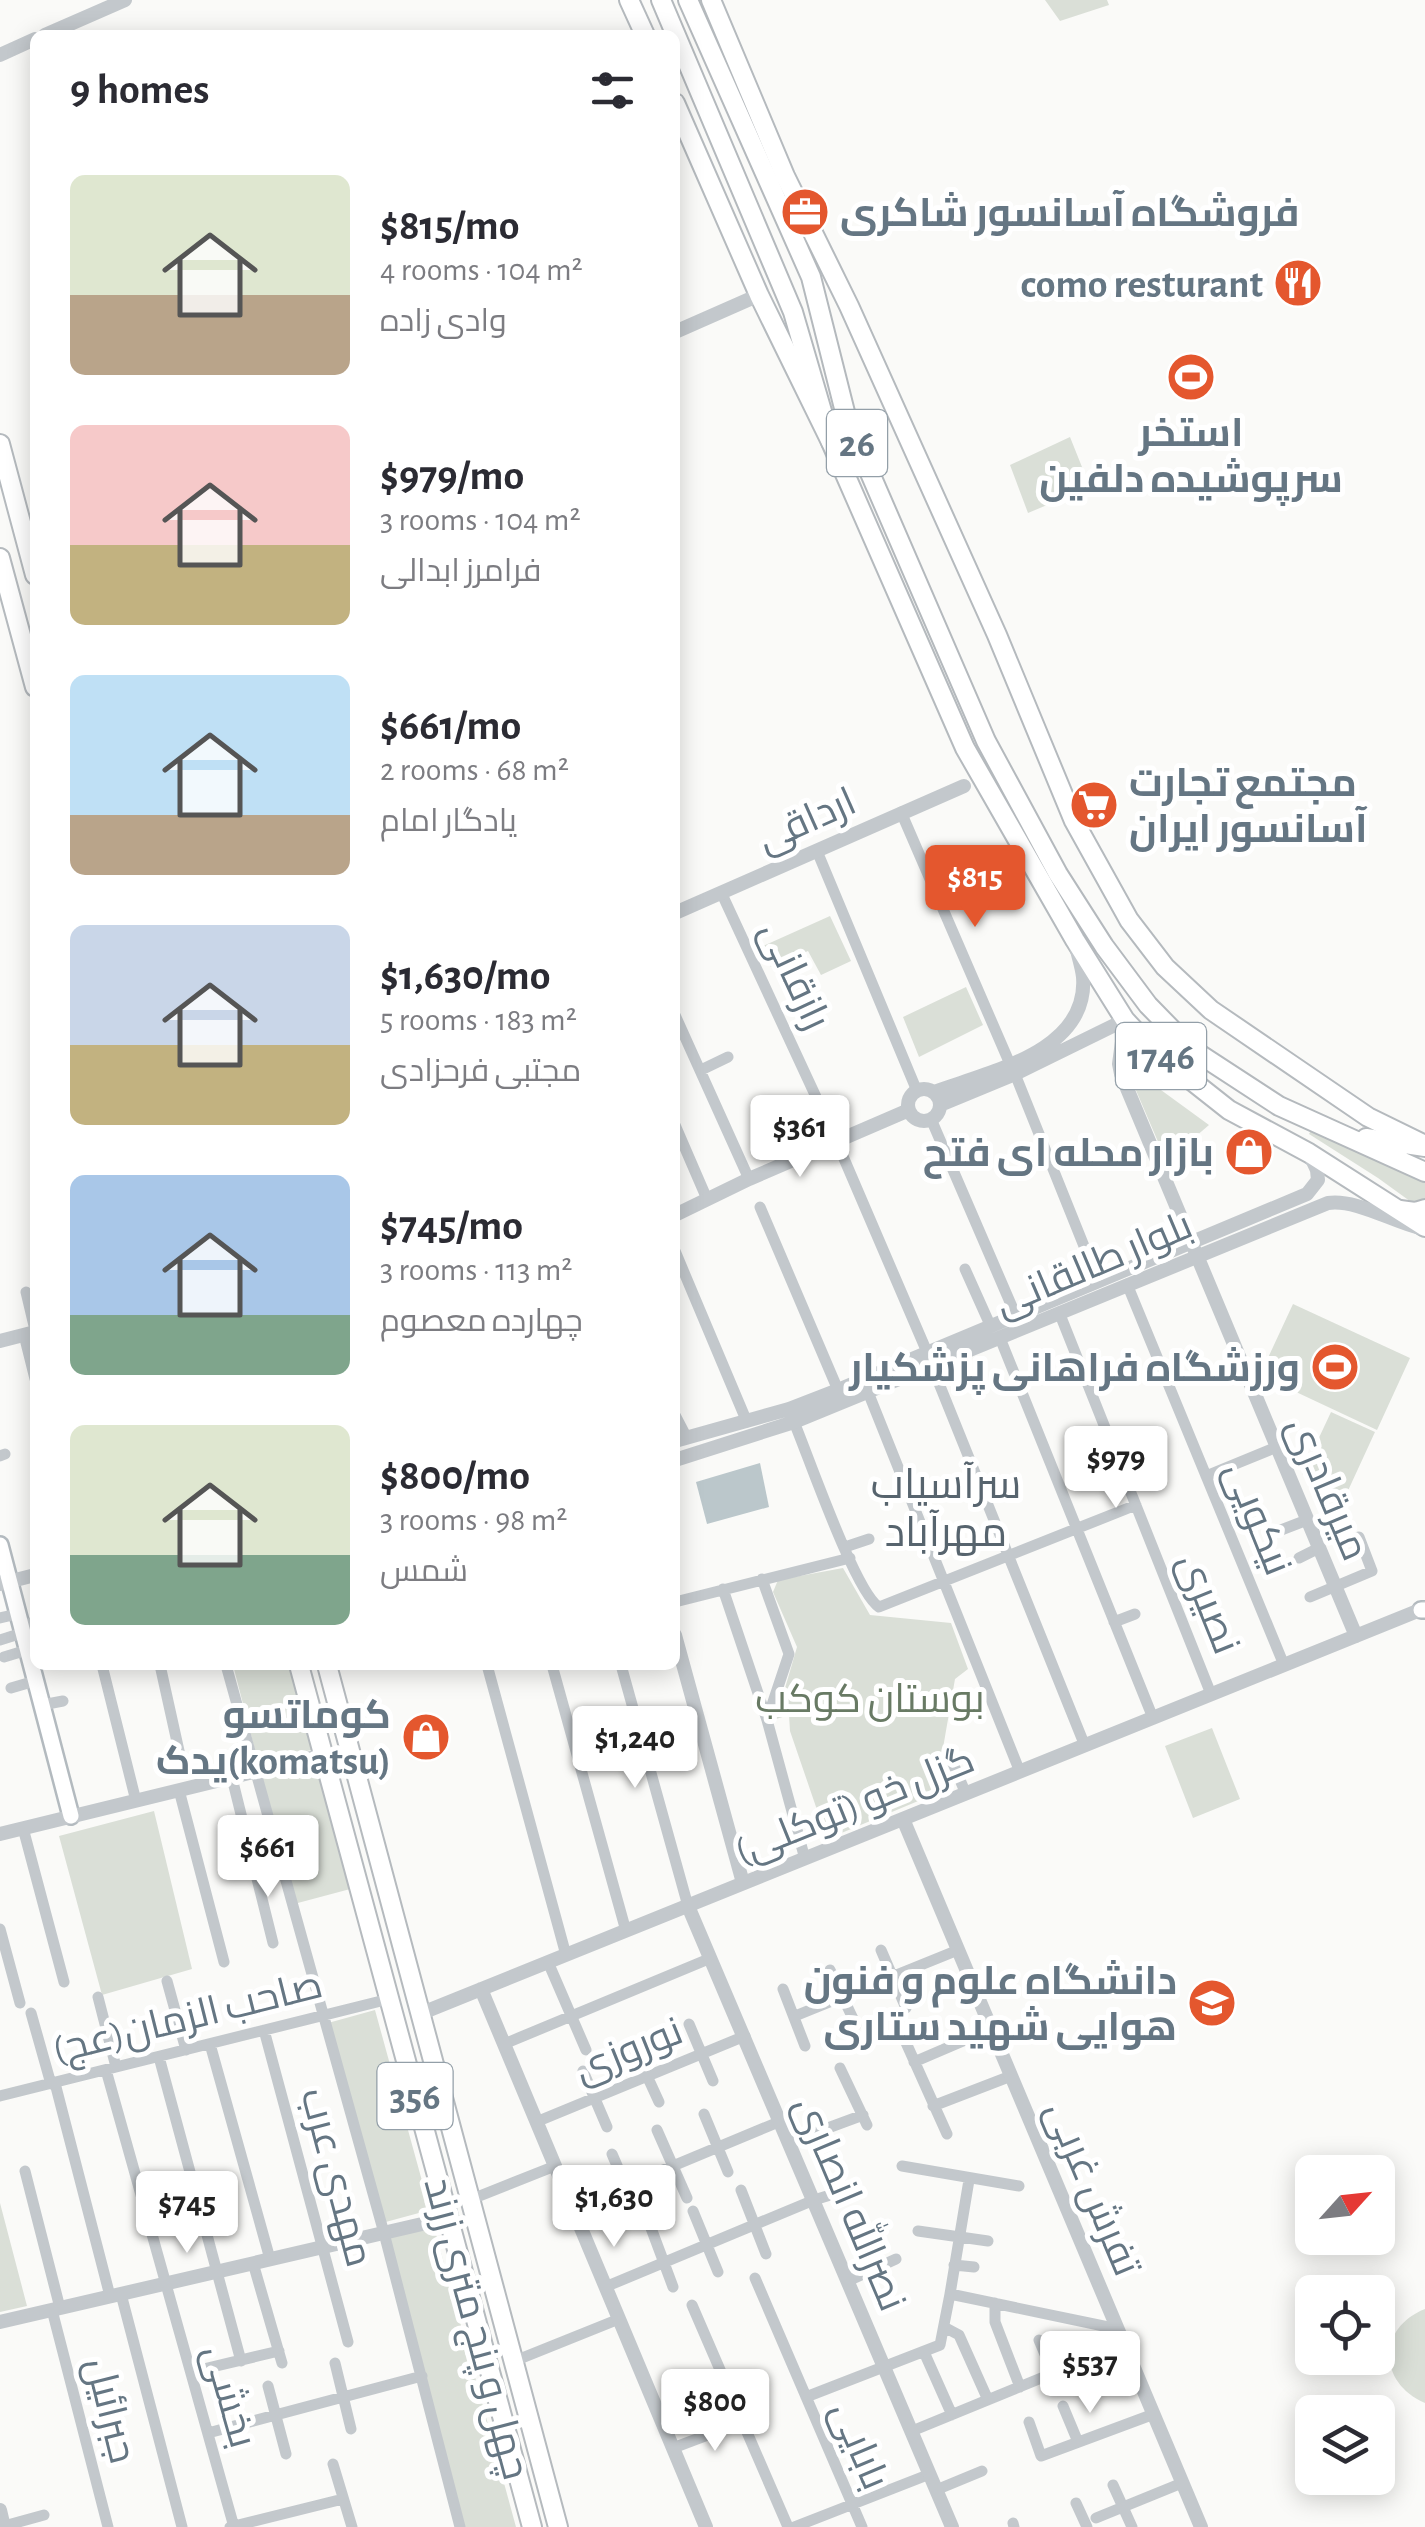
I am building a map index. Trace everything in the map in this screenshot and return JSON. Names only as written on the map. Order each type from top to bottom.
[{"type":"main road","points":[[629,0],[643,30]]},
{"type":"main road","name":"26","points":[[660,0],[673,30]]},
{"type":"main road","name":"26","points":[[688,0],[805,264],[847,420],[986,741],[1058,874],[1148,1005],[1190,1048],[1280,1106],[1422,1172]]},
{"type":"main road","points":[[711,0],[785,176],[849,306],[980,599],[1074,822],[1129,920],[1165,968],[1211,1010],[1368,1117],[1425,1146]]},
{"type":"main road","name":"26","points":[[680,47],[793,312],[830,442]]},
{"type":"main road","points":[[680,114],[830,442]]},
{"type":"main road","points":[[785,176],[805,264]]},
{"type":"main road","name":"1746","points":[[830,442],[964,748],[1125,1020],[1154,1050],[1229,1110],[1309,1152],[1425,1228]]},
{"type":"main road","points":[[0,444],[30,556]]},
{"type":"main road","points":[[0,558],[30,669]]},
{"type":"main road","points":[[1335,1131],[1425,1146]]},
{"type":"main road","points":[[1400,1210],[1415,1212],[1425,1208]]},
{"type":"main road","points":[[0,1545],[5,1583],[24,1624],[30,1662]]},
{"type":"main road","points":[[32,1670],[71,1816]]},
{"type":"main road","name":"چهل و پنج متری زرند","points":[[300,1670],[532,2527]]},
{"type":"main road","name":"چهل و پنج متری زرند","points":[[329,1670],[558,2527]]},
{"type":"street","points":[[57,30],[126,0]]},
{"type":"street","points":[[0,55],[30,42]]},
{"type":"street","points":[[680,330],[760,294]]},
{"type":"street","name":"ارداقی","points":[[680,911],[964,786]]},
{"type":"street","points":[[902,812],[1013,1069],[1098,1282]]},
{"type":"street","points":[[818,850],[916,1091]]},
{"type":"street","name":"رازقانی","points":[[722,892],[839,1147],[1085,1746]]},
{"type":"street","points":[[1013,1069],[1056,1042],[1076,1013],[1083,977],[1075,940]]},
{"type":"street","points":[[937,1098],[1125,1020]]},
{"type":"street","name":"میرقادری","points":[[1125,1020],[1118,1064],[1121,1074],[1356,1636]]},
{"type":"street","points":[[680,1026],[748,1178]]},
{"type":"street","points":[[701,1070],[728,1058]]},
{"type":"street","points":[[926,1089],[937,1098],[938,1113],[930,1119],[918,1119],[910,1110],[910,1099],[916,1091],[926,1089]]},
{"type":"street","points":[[680,1212],[748,1178],[839,1147],[910,1110]]},
{"type":"street","points":[[930,1119],[1016,1316]]},
{"type":"street","points":[[680,1137],[707,1199]]},
{"type":"street","name":"بلوار طالقانی","points":[[681,1440],[746,1422],[792,1416],[838,1390],[1127,1284],[1311,1192],[1318,1175],[1309,1152]]},
{"type":"street","name":"بلوار طالقانی","points":[[996,1332],[1016,1316],[1098,1282],[1336,1202],[1425,1228]]},
{"type":"street","points":[[760,1207],[838,1390]]},
{"type":"street","points":[[680,1263],[746,1422]]},
{"type":"street","points":[[965,1269],[996,1332],[1152,1718]]},
{"type":"street","name":"نیکویی","points":[[1127,1284],[1284,1665]]},
{"type":"street","points":[[26,1292],[30,1319]]},
{"type":"street","name":"نصیری","points":[[1059,1312],[1212,1694]]},
{"type":"street","points":[[0,1340],[30,1332]]},
{"type":"street","name":"بلوار طالقانی","points":[[680,1458],[868,1392],[929,1359]]},
{"type":"street","points":[[868,1392],[1020,1772]]},
{"type":"street","points":[[792,1416],[848,1552],[872,1602],[882,1606],[1136,1505]]},
{"type":"street","points":[[1206,1476],[1277,1447]]},
{"type":"street","points":[[1282,1530],[1307,1520]]},
{"type":"street","points":[[1310,1597],[1372,1570],[1359,1538]]},
{"type":"street","points":[[680,1601],[762,1580],[848,1552],[870,1539]]},
{"type":"street","points":[[1299,1558],[1319,1548]]},
{"type":"street","points":[[5,1583],[30,1576]]},
{"type":"street","points":[[762,1580],[789,1654],[766,1720]]},
{"type":"street","points":[[723,1589],[766,1720],[805,1859]]},
{"type":"street","name":"گزل خو (توکلی)","points":[[422,2013],[1424,1609]]},
{"type":"street","points":[[1114,1622],[1135,1614]]},
{"type":"street","points":[[0,1618],[24,1624]]},
{"type":"street","points":[[0,1640],[24,1624]]},
{"type":"street","points":[[4,1657],[27,1650]]},
{"type":"street","points":[[680,1653],[743,1884]]},
{"type":"street","points":[[103,1670],[136,1801]]},
{"type":"street","points":[[161,1670],[183,1769]]},
{"type":"street","points":[[227,1670],[384,2233],[460,2527]]},
{"type":"street","points":[[488,1670],[566,1955]]},
{"type":"street","points":[[553,1670],[626,1931]]},
{"type":"street","points":[[622,1670],[688,1906]]},
{"type":"street","points":[[11,1688],[35,1682]]},
{"type":"street","points":[[42,1705],[63,1701]]},
{"type":"street","points":[[1,1830],[323,1756]]},
{"type":"street","points":[[952,1760],[966,1794]]},
{"type":"street","points":[[232,1778],[273,1942]]},
{"type":"street","points":[[179,1790],[224,1962]]},
{"type":"street","name":"تفرش غربی","points":[[903,1819],[1201,2527]]},
{"type":"street","points":[[22,1828],[64,1982]]},
{"type":"street","name":"نصرالله انصاری","points":[[688,1906],[952,2527]]},
{"type":"street","points":[[0,1929],[20,2003]]},
{"type":"street","points":[[881,1950],[906,2008]]},
{"type":"street","points":[[795,2016],[958,1950]]},
{"type":"street","points":[[504,2044],[711,1958]]},
{"type":"street","points":[[548,1962],[586,2050]]},
{"type":"street","points":[[830,1970],[856,2026]]},
{"type":"street","points":[[167,1982],[186,2050]]},
{"type":"street","points":[[783,1988],[804,2046]]},
{"type":"street","points":[[481,1990],[706,2527]]},
{"type":"street","name":"بخشی","points":[[98,1997],[111,2069],[233,2527]]},
{"type":"street","name":"صاحب الزمان(عج)","points":[[0,2096],[390,1998]]},
{"type":"street","points":[[31,2013],[182,2527]]},
{"type":"street","points":[[690,2024],[713,2081]]},
{"type":"street","points":[[914,2062],[991,2029]]},
{"type":"street","name":"مهدی عرب","points":[[264,2030],[348,2342]]},
{"type":"street","name":"نوروزی","points":[[536,2122],[745,2036]]},
{"type":"street","points":[[903,2036],[947,2134]]},
{"type":"street","points":[[632,2043],[659,2102]]},
{"type":"street","points":[[210,2044],[270,2259]]},
{"type":"street","points":[[159,2056],[241,2360]]},
{"type":"street","points":[[790,2142],[865,2120],[840,2068]]},
{"type":"street","points":[[583,2070],[607,2127]]},
{"type":"street","points":[[933,2106],[1011,2076]]},
{"type":"street","points":[[704,2114],[728,2172]]},
{"type":"street","points":[[572,2208],[780,2121]]},
{"type":"street","points":[[657,2130],[718,2272]]},
{"type":"street","points":[[612,2154],[637,2212]]},
{"type":"street","points":[[472,2199],[554,2166]]},
{"type":"street","points":[[902,2166],[1019,2186]]},
{"type":"street","name":"جبرائیل","points":[[25,2171],[108,2527]]},
{"type":"street","points":[[806,2398],[940,2346],[969,2180]]},
{"type":"street","points":[[605,2287],[814,2200],[853,2188]]},
{"type":"street","points":[[741,2190],[766,2254]]},
{"type":"street","points":[[0,2322],[448,2218]]},
{"type":"street","points":[[651,2228],[673,2287]]},
{"type":"street","points":[[918,2231],[988,2240]]},
{"type":"street","points":[[848,2282],[896,2259]]},
{"type":"street","points":[[190,2372],[241,2360],[281,2357],[252,2263]]},
{"type":"street","points":[[954,2265],[974,2267]]},
{"type":"street","name":"بابایی","points":[[755,2278],[862,2527]]},
{"type":"street","points":[[950,2294],[1118,2329]]},
{"type":"street","points":[[994,2303],[995,2322],[1020,2387]]},
{"type":"street","points":[[692,2305],[791,2527],[930,2474]]},
{"type":"street","points":[[512,2362],[619,2319]]},
{"type":"street","points":[[944,2328],[959,2334],[988,2400]]},
{"type":"street","points":[[1039,2340],[1053,2374]]},
{"type":"street","points":[[912,2432],[1124,2344]]},
{"type":"street","points":[[924,2352],[952,2415]]},
{"type":"street","points":[[336,2363],[351,2429]]},
{"type":"street","points":[[208,2433],[422,2376]]},
{"type":"street","points":[[268,2386],[286,2454]]},
{"type":"street","points":[[1063,2406],[1078,2442]]},
{"type":"street","points":[[1029,2422],[1040,2456],[1154,2414]]},
{"type":"street","points":[[673,2448],[742,2422]]},
{"type":"street","points":[[333,2464],[352,2527]]},
{"type":"street","points":[[936,2490],[982,2471]]},
{"type":"street","points":[[1076,2503],[1086,2524],[1182,2483]]},
{"type":"street","points":[[1113,2486],[1132,2527]]},
{"type":"street","points":[[233,2527],[344,2499]]},
{"type":"street","points":[[0,2510],[4,2526],[44,2516]]},
{"type":"green space","points":[[1045,0],[1107,0],[1109,5],[1060,21]]},
{"type":"green space","points":[[1070,437],[1090,487],[1028,513],[1010,465]]},
{"type":"green space","points":[[830,916],[851,961],[821,975],[808,951],[771,967],[761,947]]},
{"type":"green space","points":[[966,987],[983,1025],[919,1057],[903,1017]]},
{"type":"green space","points":[[1146,1081],[1209,1125],[1195,1137],[1162,1151],[1135,1088]]},
{"type":"green space","points":[[1312,1128],[1425,1181],[1425,1212],[1309,1134]]},
{"type":"green space","name":"ورزشگاه فراهانی پزشکیار","points":[[1293,1304],[1410,1358],[1377,1430],[1260,1375]]},
{"type":"green space","points":[[1331,1412],[1375,1432],[1346,1495],[1302,1474]]},
{"type":"green space","name":"بوستان کوکب","points":[[843,1568],[870,1615],[951,1623],[968,1669],[955,1679],[935,1794],[827,1839],[790,1731],[789,1715],[776,1719],[797,1647],[773,1592],[778,1580]]},
{"type":"green space","points":[[234,1670],[294,1670],[316,1749],[258,1762]]},
{"type":"green space","points":[[1212,1728],[1240,1799],[1193,1818],[1165,1746]]},
{"type":"green space","points":[[316,1761],[354,1888],[294,1904],[262,1776]]},
{"type":"green space","points":[[154,1811],[192,1969],[102,1995],[59,1836]]},
{"type":"green space","points":[[375,2010],[430,2210],[382,2223],[328,2023]]},
{"type":"green space","points":[[0,2203],[27,2306],[0,2312]]},
{"type":"green space","points":[[433,2223],[516,2527],[465,2527],[389,2235]]},
{"type":"green space","points":[[1425,2309],[1425,2403],[1398,2383],[1395,2375],[1395,2336],[1409,2318]]},
{"type":"shaded area","points":[[760,1463],[769,1507],[707,1524],[696,1482]]},
{"type":"place","name":"فروشگاه آسانسور شاکری","points":[[805,212]]},
{"type":"place","name":"como resturant","points":[[1298,283]]},
{"type":"place","name":"استخر سرپوشیده دلفین","points":[[1191,377]]},
{"type":"place","name":"مجتمع تجارت آسانسور ایران","points":[[1094,805]]},
{"type":"place","name":"بازار محله ای فتح","points":[[1249,1152]]},
{"type":"place","name":"ورزشگاه فراهانی پزشکیار","points":[[1335,1367]]},
{"type":"place","name":"کوماتسو یدک(komatsu)","points":[[426,1737]]},
{"type":"place","name":"دانشگاه علوم و فنون هوایی شهید ستاری","points":[[1212,2003]]},
{"type":"district","name":"سرآسیاب مهرآباد","points":[[946,1507]]}]
